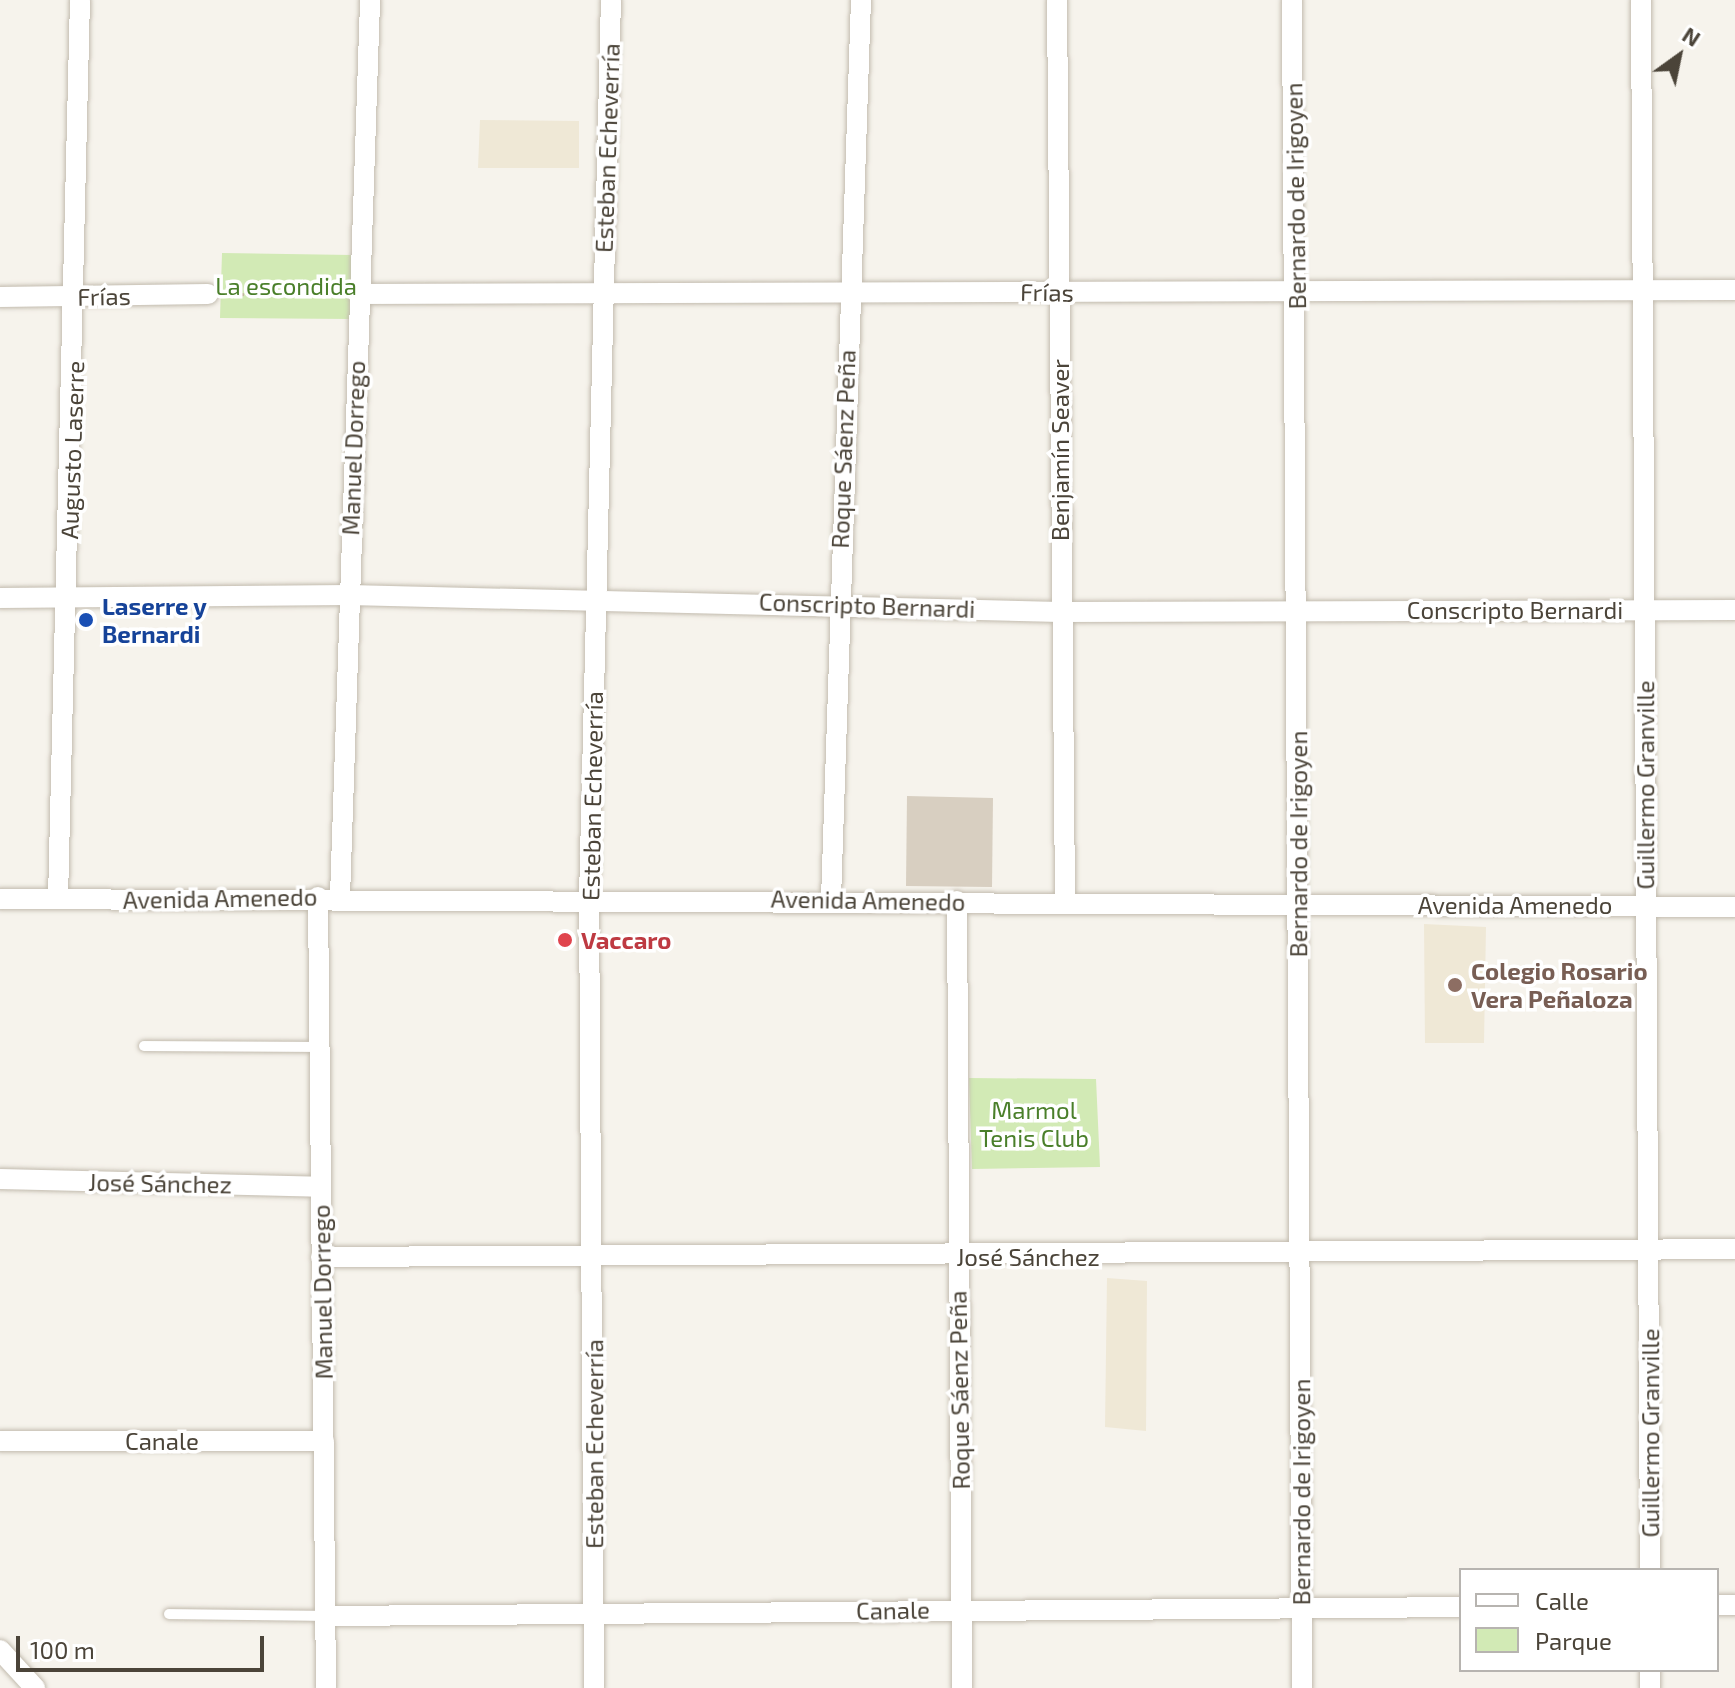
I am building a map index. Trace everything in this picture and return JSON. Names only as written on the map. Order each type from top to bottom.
[{"type":"street","name":"Augusto Laserre","points":[[58,899],[76,297],[80,0]]},
{"type":"street","name":"Manuel Dorrego","points":[[340,897],[370,0]]},
{"type":"street","name":"Esteban Echeverría","points":[[594,1688],[589,898],[611,0]]},
{"type":"street","name":"Roque Sáenz Peña","points":[[831,899],[848,287],[861,0]]},
{"type":"street","name":"Benjamín Seaver","points":[[1057,0],[1060,612],[1065,901]]},
{"type":"street","name":"Bernardo de Irigoyen","points":[[1292,0],[1301,611],[1297,904],[1302,1688]]},
{"type":"street","name":"Guillermo Granville","points":[[1641,0],[1645,906],[1651,1251],[1650,1568]]},
{"type":"street","name":"Frías","points":[[358,294],[848,287],[1059,293],[1735,290]]},
{"type":"street","name":"Frías","points":[[0,297],[208,294]]},
{"type":"street","name":"Conscripto Bernardi","points":[[0,598],[349,595],[597,598],[1060,612],[1735,610]]},
{"type":"street","name":"Manuel Dorrego","points":[[318,897],[326,1688]]},
{"type":"street","name":"Avenida Amenedo","points":[[0,899],[831,899],[1735,907]]},
{"type":"street","name":"Roque Sáenz Peña","points":[[957,901],[962,1688]]},
{"type":"street","name":"José Sánchez","points":[[0,1179],[320,1187]]},
{"type":"street","name":"José Sánchez","points":[[321,1257],[957,1258],[1735,1249]]},
{"type":"street","name":"Canale","points":[[0,1441],[324,1441]]},
{"type":"street","name":"Canale","points":[[326,1616],[963,1608],[1459,1607]]},
{"type":"street","points":[[0,1650],[35,1688]]},
{"type":"lane","points":[[144,1046],[321,1047]]},
{"type":"lane","points":[[169,1614],[326,1616]]},
{"type":"path","points":[[208,294],[358,294]]},
{"type":"shaded area","points":[[480,120],[579,121],[579,168],[478,168]]},
{"type":"shaded area","name":"Colegio Rosario Vera Peñaloza","points":[[1424,924],[1486,927],[1484,1043],[1425,1043]]},
{"type":"shaded area","points":[[1107,1278],[1147,1281],[1146,1431],[1105,1427]]},
{"type":"green space","name":"La escondida","points":[[222,253],[352,255],[351,319],[220,318]]},
{"type":"green space","name":"Marmol Tenis Club","points":[[969,1078],[1096,1079],[1100,1167],[972,1169]]},
{"type":"building","points":[[907,796],[993,798],[992,887],[906,886]]},
{"type":"place","name":"Laserre y Bernardi","points":[[86,620]]},
{"type":"place","name":"Vaccaro","points":[[565,940]]},
{"type":"place","name":"Colegio Rosario Vera Peñaloza","points":[[1455,985]]}]
